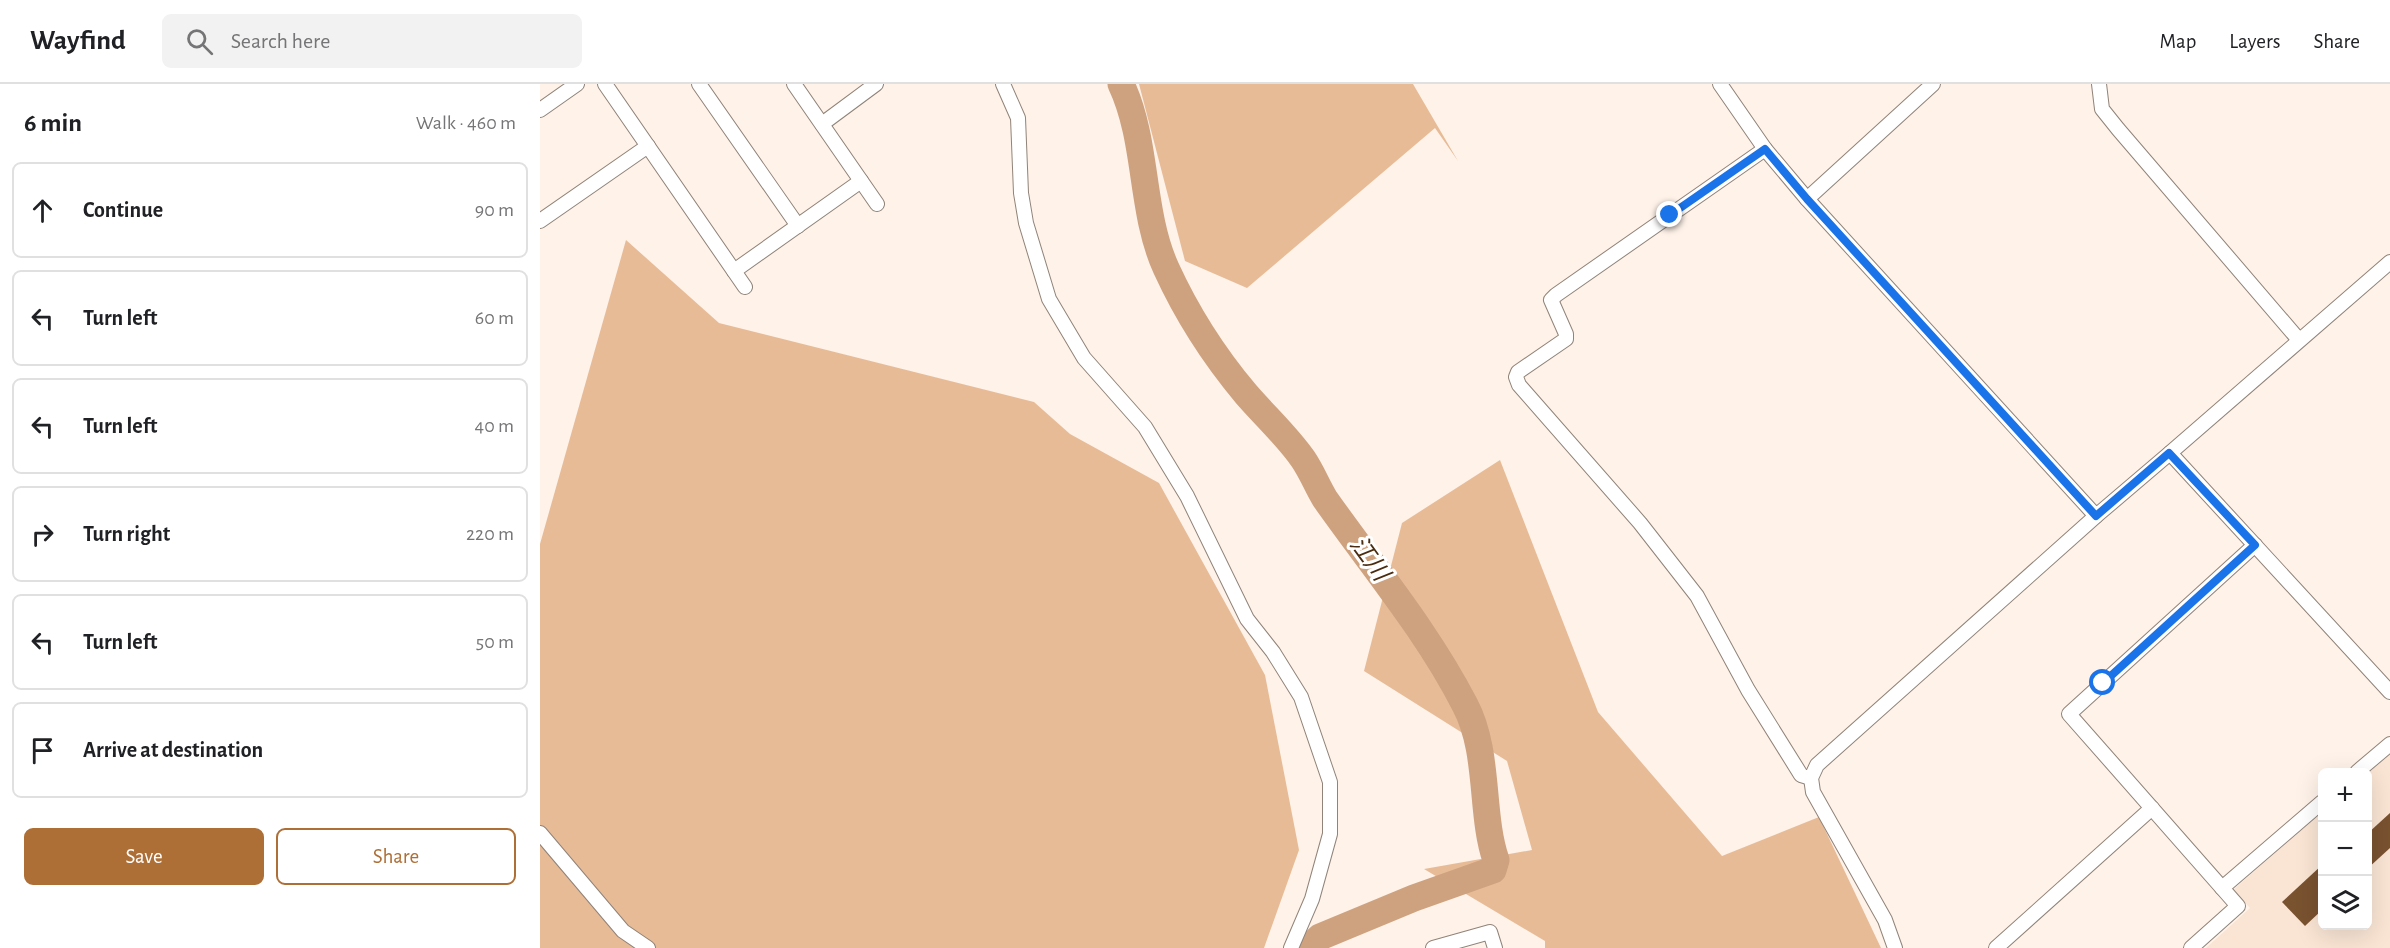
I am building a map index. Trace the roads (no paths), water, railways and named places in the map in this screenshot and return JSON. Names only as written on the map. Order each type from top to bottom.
[{"type":"street","points":[[540,110],[577,84]]},
{"type":"street","points":[[605,84],[745,287]]},
{"type":"street","points":[[699,84],[798,226]]},
{"type":"street","points":[[794,84],[877,204]]},
{"type":"street","points":[[822,124],[876,84]]},
{"type":"street","points":[[1003,84],[1018,118],[1021,193],[1026,223],[1049,299],[1084,358],[1145,427],[1187,496],[1247,619],[1274,652],[1301,697],[1330,782],[1330,834],[1312,899],[1291,948]]},
{"type":"street","points":[[1720,84],[1765,149],[1807,199],[2096,516]]},
{"type":"street","points":[[1807,199],[1933,84]]},
{"type":"street","points":[[2099,84],[2102,109],[2299,340]]},
{"type":"street","points":[[540,221],[648,146]]},
{"type":"street","points":[[1765,149],[1556,295],[1551,300],[1566,339],[1518,372],[1516,377],[1519,385],[1640,523],[1697,596],[1759,709],[1801,775],[1811,778]]},
{"type":"street","points":[[734,271],[861,181]]},
{"type":"street","points":[[1895,948],[1885,920],[1813,792],[1811,778],[1817,765],[2096,516],[2390,262]]},
{"type":"street","points":[[2169,453],[2390,692]]},
{"type":"street","points":[[2191,948],[2238,906],[2069,714],[2255,545]]},
{"type":"street","points":[[2362,768],[2390,744]]},
{"type":"street","points":[[2222,888],[2318,805]]},
{"type":"street","points":[[1996,948],[2152,808]]},
{"type":"street","points":[[540,833],[623,932],[648,948]]},
{"type":"street","points":[[1433,948],[1490,932],[1495,948]]},
{"type":"waterway","name":"江川","points":[[1121,84],[1136,129],[1147,200],[1158,246],[1183,302],[1212,350],[1234,380],[1303,459],[1325,499],[1417,625],[1465,705],[1478,743],[1488,823],[1496,860],[1493,870],[1414,898],[1320,937],[1308,948]]}]
